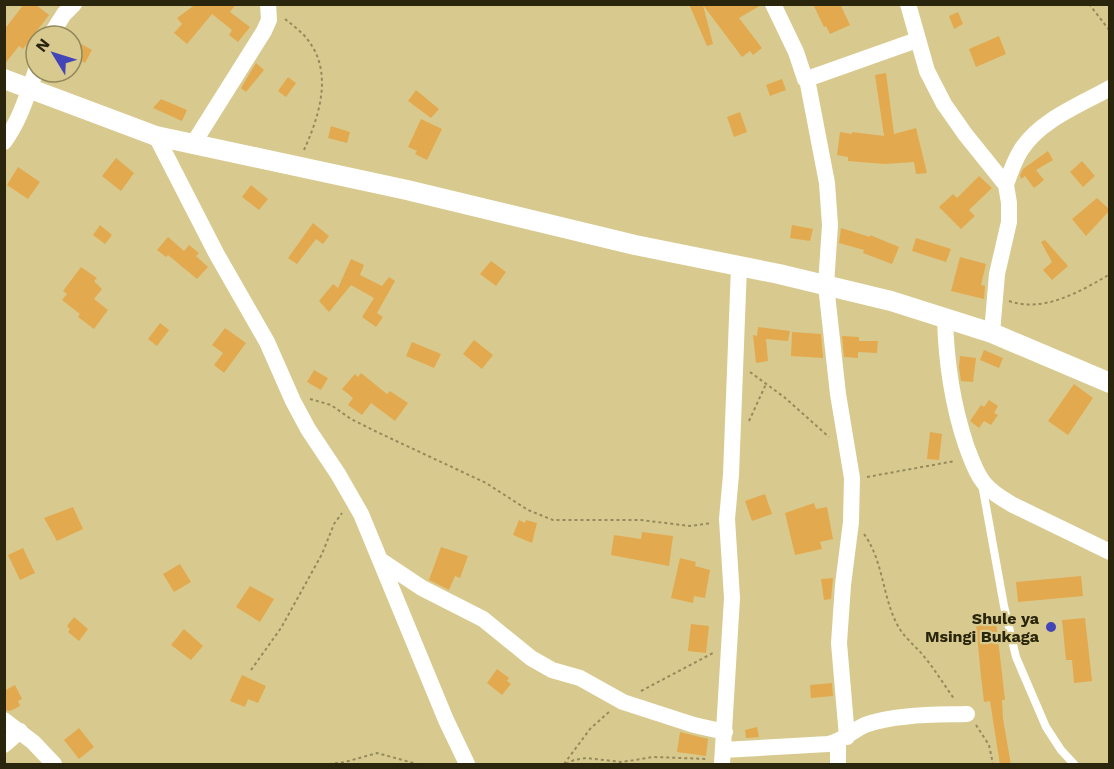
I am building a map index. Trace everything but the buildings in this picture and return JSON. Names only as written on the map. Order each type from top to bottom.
[{"type":"street","points":[[58,24],[74,4]]},
{"type":"street","points":[[773,4],[805,80],[807,79],[827,183],[830,225],[826,285],[832,353],[852,478],[851,522],[839,643],[842,740],[838,765]]},
{"type":"street","points":[[908,4],[927,71],[944,104],[1006,185]]},
{"type":"street","points":[[193,144],[264,31],[274,9]]},
{"type":"street","points":[[807,79],[917,40]]},
{"type":"street","points":[[4,79],[156,136],[407,189],[636,245],[826,285],[945,317],[1039,351],[1110,383]]},
{"type":"street","points":[[4,142],[18,119],[31,84]]},
{"type":"street","points":[[992,333],[997,274],[1009,222],[1006,185],[1013,165],[1022,148],[1036,131],[1110,88]]},
{"type":"street","points":[[156,136],[216,253],[267,342],[308,429],[352,498],[467,765]]},
{"type":"street","points":[[739,266],[731,475],[727,519],[732,598],[722,758],[754,748],[781,748],[842,740],[866,725],[888,720],[967,714]]},
{"type":"street","points":[[945,317],[946,354],[957,419],[982,481],[1013,505],[1110,552]]},
{"type":"street","points":[[380,560],[422,588],[489,622],[540,664],[552,670],[580,678],[623,702],[694,725],[725,732]]},
{"type":"street","points":[[4,720],[20,731],[54,765]]},
{"type":"street","points":[[4,745],[20,731]]},
{"type":"lane","points":[[982,481],[1004,606],[1016,657],[1046,727],[1074,765]]},
{"type":"path","points":[[1089,4],[1110,32]]},
{"type":"path","points":[[274,9],[299,30],[312,45],[320,63],[323,85],[318,110],[310,137],[296,167]]},
{"type":"path","points":[[994,296],[1020,305],[1041,304],[1077,291],[1110,274]]},
{"type":"path","points":[[736,363],[791,404],[848,456]]},
{"type":"path","points":[[293,401],[306,398],[331,405],[351,419],[470,475],[528,510],[553,520],[641,520],[690,526],[727,519]]},
{"type":"path","points":[[852,478],[971,458]]},
{"type":"path","points":[[251,670],[281,628],[322,554],[334,524],[352,498]]},
{"type":"path","points":[[851,522],[865,536],[873,549],[898,626],[922,654],[989,745],[993,765]]},
{"type":"path","points":[[565,765],[590,729],[623,702],[729,644]]},
{"type":"path","points":[[311,765],[345,762],[377,753],[417,765]]},
{"type":"path","points":[[565,765],[574,760],[586,758],[622,762],[653,757],[704,760],[722,758]]},
{"type":"place","name":"Shule ya Msingi Bukaga","points":[[1051,627]]}]
